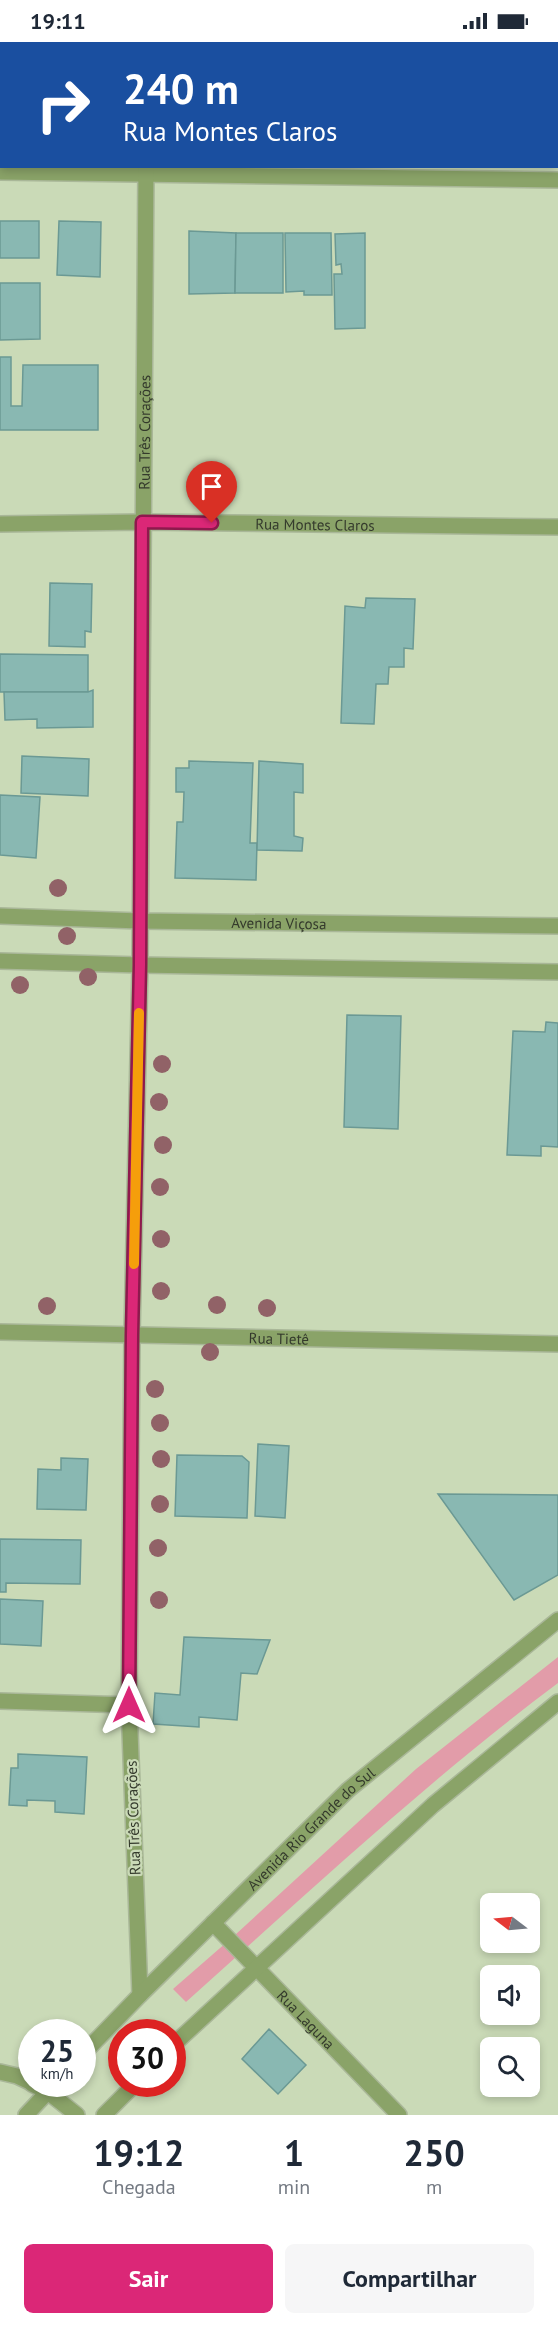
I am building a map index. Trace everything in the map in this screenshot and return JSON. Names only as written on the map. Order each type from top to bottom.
[{"type":"street","points":[[0,172],[146,170],[558,180]]},
{"type":"street","name":"Rua Três Corações","points":[[140,1995],[129,1705],[132,1335],[140,965],[146,170]]},
{"type":"street","name":"Rua Montes Claros","points":[[0,524],[142,522],[558,527]]},
{"type":"street","name":"Avenida Viçosa","points":[[0,916],[140,921],[558,926]]},
{"type":"street","points":[[0,961],[558,972]]},
{"type":"street","name":"Rua Tietê","points":[[0,1332],[558,1344]]},
{"type":"street","name":"Avenida Rio Grande do Sul","points":[[96,2041],[348,1790],[558,1620]]},
{"type":"street","points":[[0,1701],[129,1705]]},
{"type":"street","points":[[186,2033],[432,1804],[558,1702]]},
{"type":"street","name":"Rua Laguna","points":[[213,1923],[399,2115]]},
{"type":"street","points":[[0,2073],[18,2076]]},
{"type":"street","points":[[26,2115],[43,2097]]},
{"type":"street","points":[[60,2097],[77,2115]]},
{"type":"street","points":[[104,2115],[122,2097]]},
{"type":"shaded area","points":[[558,1657],[558,1683],[509,1720],[415,1798],[186,2002],[173,1989],[416,1769]]},
{"type":"building","points":[[0,221],[39,221],[39,258],[0,258]]},
{"type":"building","points":[[59,221],[101,222],[100,277],[57,275]]},
{"type":"building","points":[[189,231],[236,233],[235,293],[189,294]]},
{"type":"building","points":[[236,233],[283,233],[283,293],[235,293]]},
{"type":"building","points":[[285,233],[331,233],[332,295],[304,295],[304,291],[286,292]]},
{"type":"building","points":[[365,233],[365,328],[335,329],[334,274],[342,274],[341,264],[336,265],[335,234]]},
{"type":"building","points":[[0,283],[40,283],[40,339],[0,340]]},
{"type":"building","points":[[0,357],[11,357],[11,406],[22,406],[23,365],[98,365],[98,430],[0,430]]},
{"type":"building","points":[[50,583],[92,584],[91,632],[85,631],[85,647],[49,646]]},
{"type":"building","points":[[366,598],[415,599],[413,649],[404,648],[404,667],[389,667],[388,684],[376,684],[374,724],[341,723],[345,606],[365,608]]},
{"type":"building","points":[[0,654],[88,655],[88,692],[0,692]]},
{"type":"building","points":[[93,690],[93,727],[37,728],[37,719],[5,720],[4,692],[88,692]]},
{"type":"building","points":[[22,756],[89,759],[88,796],[21,793]]},
{"type":"building","points":[[189,761],[253,763],[250,843],[257,843],[256,880],[175,878],[177,822],[183,822],[184,792],[176,792],[176,768],[189,768]]},
{"type":"building","points":[[259,761],[303,764],[303,793],[294,792],[294,836],[303,838],[302,851],[257,850]]},
{"type":"building","points":[[0,795],[40,797],[36,858],[0,855]]},
{"type":"building","points":[[347,1015],[401,1016],[398,1129],[344,1127]]},
{"type":"building","points":[[546,1022],[558,1023],[558,1147],[541,1146],[541,1156],[507,1155],[513,1031],[545,1032]]},
{"type":"building","points":[[258,1444],[289,1446],[285,1518],[255,1516]]},
{"type":"building","points":[[177,1455],[242,1456],[249,1462],[247,1518],[175,1516]]},
{"type":"building","points":[[61,1458],[88,1459],[86,1510],[37,1509],[38,1469],[61,1470]]},
{"type":"building","points":[[438,1494],[558,1495],[558,1575],[514,1600]]},
{"type":"building","points":[[0,1539],[81,1540],[80,1584],[6,1583],[6,1592],[0,1592]]},
{"type":"building","points":[[0,1599],[43,1601],[41,1646],[0,1644]]},
{"type":"building","points":[[184,1637],[270,1640],[257,1674],[241,1673],[237,1720],[199,1717],[199,1727],[153,1724],[155,1693],[180,1695]]},
{"type":"building","points":[[18,1754],[87,1757],[84,1814],[55,1812],[55,1801],[27,1800],[27,1806],[9,1805],[11,1768],[18,1768]]},
{"type":"building","points":[[269,2029],[306,2065],[278,2094],[242,2059]]},
{"type":"slow traffic","points":[[134,1264],[139,1013]]},
{"type":"route","points":[[129,1705],[132,1335],[140,965],[142,522],[212,523]]}]
